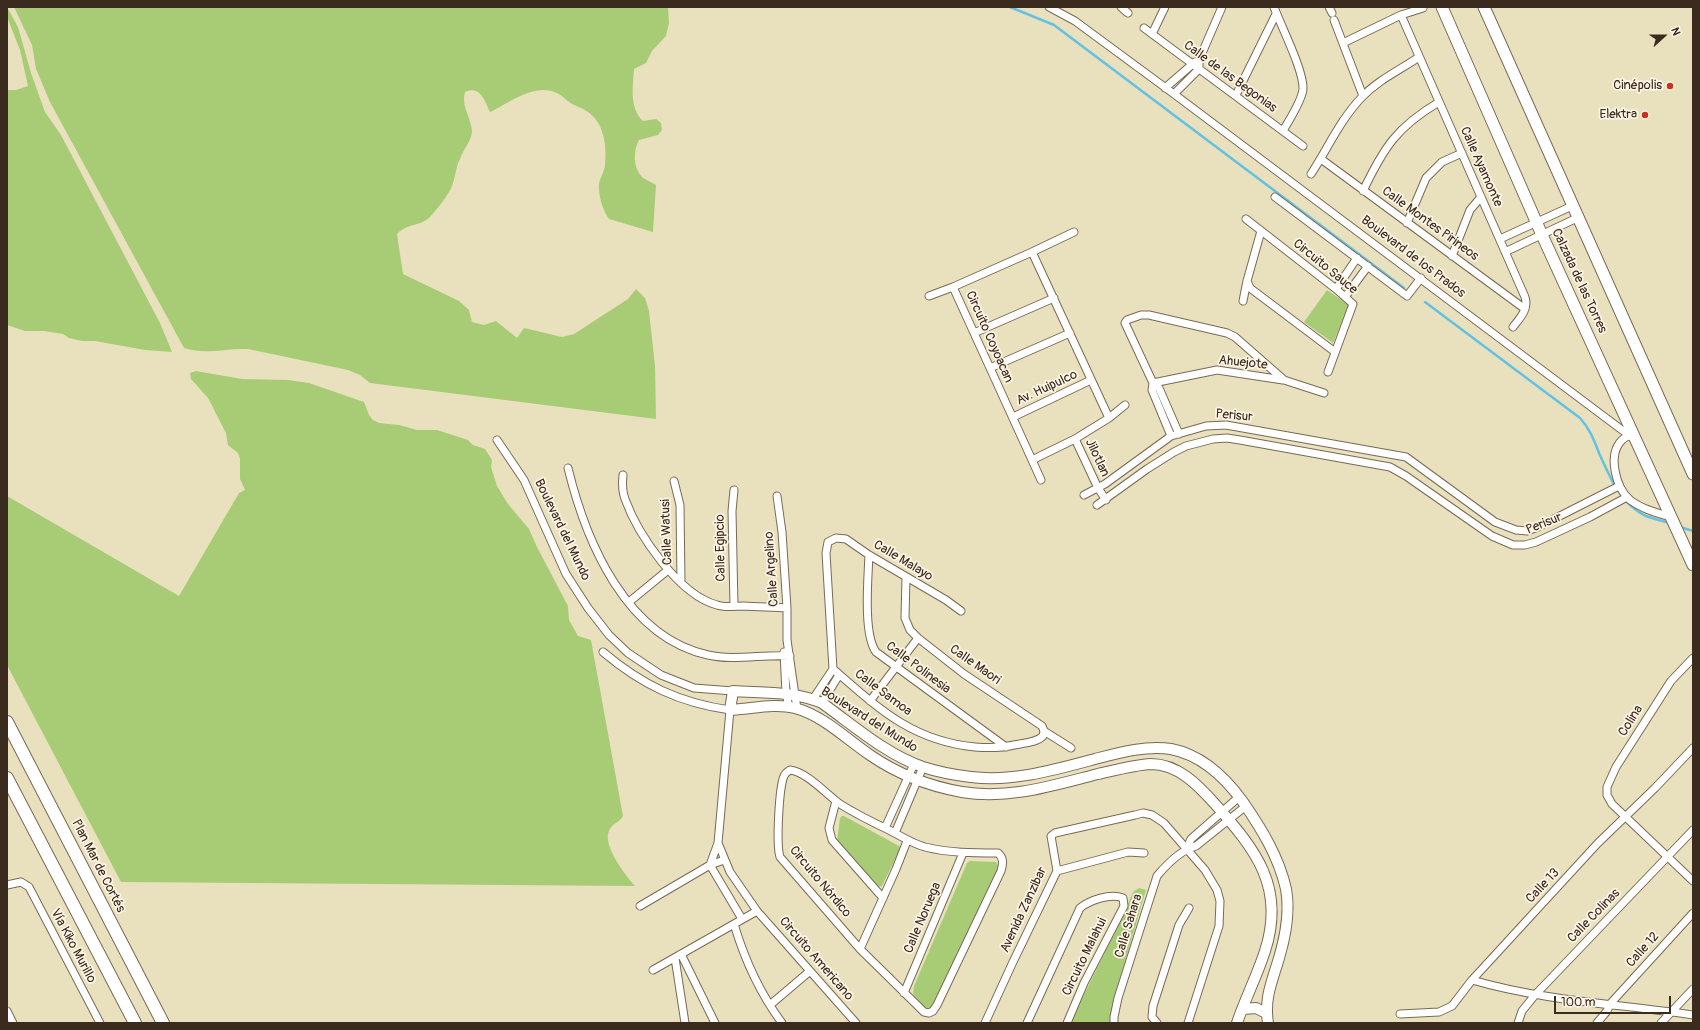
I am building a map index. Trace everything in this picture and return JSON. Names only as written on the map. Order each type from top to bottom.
[{"type":"highway","name":"Plan Mar de Cortés","points":[[7,722],[163,1023]]},
{"type":"highway","points":[[7,778],[135,1023]]},
{"type":"main road","name":"Calzada de las Torres","points":[[1442,7],[1542,235],[1633,437],[1693,565]]},
{"type":"main road","name":"Calzada de las Torres","points":[[1484,7],[1577,218],[1693,474]]},
{"type":"street","name":"Boulevard de los Prados","points":[[1049,7],[1075,22],[1174,94],[1633,437]]},
{"type":"street","points":[[1121,7],[1128,13]]},
{"type":"street","points":[[1152,34],[1165,7]]},
{"type":"street","points":[[1165,88],[1195,62],[1222,7]]},
{"type":"street","points":[[1343,43],[1401,15],[1423,8]]},
{"type":"street","points":[[1236,95],[1275,10]]},
{"type":"street","points":[[1275,10],[1299,70],[1303,89],[1284,131]]},
{"type":"street","points":[[1332,13],[1363,96]]},
{"type":"street","name":"Calle Ayamonte","points":[[1401,15],[1525,297],[1527,303],[1525,309]]},
{"type":"street","name":"Calle de las Begonias","points":[[1144,28],[1195,62]]},
{"type":"street","points":[[1311,174],[1321,159],[1339,125],[1363,96],[1382,80],[1420,58]]},
{"type":"street","points":[[1174,94],[1199,69],[1195,62]]},
{"type":"street","name":"Calle de las Begonias","points":[[1199,69],[1303,146]]},
{"type":"street","points":[[1363,190],[1376,162],[1389,142],[1420,113],[1439,102]]},
{"type":"street","points":[[1407,223],[1426,178],[1442,162],[1462,153]]},
{"type":"street","name":"Calle Montes Pirineos","points":[[1321,159],[1525,309]]},
{"type":"street","points":[[1275,197],[1407,296],[1421,278]]},
{"type":"street","points":[[1452,256],[1470,210],[1481,198]]},
{"type":"street","points":[[1500,240],[1572,206]]},
{"type":"street","points":[[1505,252],[1577,218]]},
{"type":"street","name":"Circuito Sauce","points":[[1246,219],[1336,288],[1351,302],[1352,307],[1328,372]]},
{"type":"street","points":[[1243,301],[1261,231]]},
{"type":"street","name":"Circuito Coyoacan","points":[[1041,480],[953,286],[1074,232]]},
{"type":"street","points":[[1032,252],[1109,418]]},
{"type":"street","points":[[1336,288],[1357,258]]},
{"type":"street","points":[[1345,297],[1368,266]]},
{"type":"street","points":[[1247,281],[1250,288],[1335,352]]},
{"type":"street","points":[[929,296],[953,286]]},
{"type":"street","points":[[974,333],[1054,298]]},
{"type":"street","points":[[1513,327],[1525,309]]},
{"type":"street","points":[[1179,434],[1159,388],[1153,383],[1125,323],[1127,320],[1141,315],[1228,333],[1235,337],[1284,380],[1324,393]]},
{"type":"street","points":[[990,368],[1070,333]]},
{"type":"street","name":"Ahuejote","points":[[1153,383],[1217,370],[1284,380]]},
{"type":"street","name":"Av. Huipulco","points":[[1013,417],[1091,380]]},
{"type":"street","points":[[1153,383],[1152,390],[1171,436]]},
{"type":"street","points":[[1032,460],[1075,439],[1109,418],[1125,406]]},
{"type":"street","name":"Perisur","points":[[1084,495],[1098,488],[1171,436],[1206,426],[1226,425],[1406,457],[1495,522],[1516,530],[1527,530],[1550,521],[1619,486]]},
{"type":"street","points":[[1633,437],[1619,444],[1614,461],[1619,486],[1627,497],[1641,507],[1671,517]]},
{"type":"street","name":"Perisur","points":[[1097,505],[1106,500],[1147,469],[1174,452],[1192,444],[1213,439],[1227,438],[1397,470],[1492,536],[1513,545],[1536,542],[1551,536],[1627,497]]},
{"type":"street","name":"Jilotlan","points":[[1075,439],[1098,488]]},
{"type":"street","name":"Boulevard del Mundo","points":[[497,440],[529,490],[566,574],[588,608],[609,634],[628,653],[661,675],[694,688],[790,694],[817,701],[888,750],[918,765],[940,772],[973,777],[1019,777],[1114,755],[1160,748],[1170,749],[1192,756],[1210,767],[1224,779],[1246,806],[1270,846],[1282,875],[1286,891],[1286,919],[1282,946],[1269,988],[1267,1018]]},
{"type":"street","points":[[1381,466],[1384,452]]},
{"type":"street","points":[[568,468],[574,495],[590,538],[602,562],[629,602],[644,620],[672,642],[691,651],[710,656],[733,658],[787,655]]},
{"type":"street","points":[[623,475],[622,487],[625,499],[634,519],[668,570],[681,583],[706,602],[718,606],[787,608]]},
{"type":"street","name":"Calle Watusi","points":[[674,481],[680,505],[681,583]]},
{"type":"street","points":[[1098,488],[1106,500]]},
{"type":"street","name":"Calle Egipcio","points":[[734,490],[732,511],[734,606]]},
{"type":"street","points":[[1450,506],[1457,494]]},
{"type":"street","name":"Calle Argelino","points":[[777,496],[782,532],[787,608],[787,655],[790,694],[793,708]]},
{"type":"street","name":"Calle Malayo","points":[[833,669],[826,553],[826,547],[831,540],[836,538],[846,540],[868,555],[946,600],[961,611]]},
{"type":"street","name":"Calle Polinesia","points":[[868,555],[867,594],[869,636],[872,646],[876,652],[1006,747]]},
{"type":"street","points":[[629,602],[668,570]]},
{"type":"street","name":"Calle Maori","points":[[906,577],[905,618],[910,630],[964,674],[1042,726],[1044,731],[1071,748]]},
{"type":"street","points":[[870,701],[918,638]]},
{"type":"street","name":"Boulevard del Mundo","points":[[604,652],[638,679],[673,697],[730,710],[761,707],[793,708],[831,726],[869,755],[912,779],[964,792],[1015,793],[1054,786],[1133,766],[1153,764],[1168,766],[1190,779],[1229,821],[1250,847],[1259,862],[1269,886],[1272,904],[1271,926],[1266,949],[1238,1023]]},
{"type":"street","name":"Colina","points":[[1625,817],[1612,804],[1607,795],[1607,787],[1616,767],[1671,681],[1693,658]]},
{"type":"street","points":[[817,701],[833,669]]},
{"type":"street","name":"Calle Samoa","points":[[833,669],[870,701],[900,723],[921,734],[936,739],[960,745],[1006,747],[1041,738],[1044,731]]},
{"type":"street","points":[[817,701],[839,675]]},
{"type":"street","points":[[710,865],[718,843],[730,710],[734,691]]},
{"type":"street","name":"Calle 13","points":[[1400,1014],[1439,1012],[1452,1006],[1472,980],[1598,843],[1693,748]]},
{"type":"street","points":[[1168,766],[1170,749]]},
{"type":"street","points":[[885,828],[918,765]]},
{"type":"street","name":"Circuito Nórdico","points":[[790,770],[797,771],[836,801],[857,814],[885,828],[907,841],[925,847],[963,853],[998,853],[1002,860],[1001,871],[937,1005],[933,1011],[929,1013],[924,1012],[860,949],[784,862],[778,849],[780,806],[783,778],[786,772],[790,770]]},
{"type":"street","points":[[895,833],[912,779]]},
{"type":"street","points":[[1187,848],[1191,839],[1240,797]]},
{"type":"street","points":[[836,801],[830,828],[832,840],[883,898]]},
{"type":"street","points":[[1187,848],[1196,846],[1246,806]]},
{"type":"street","name":"Avenida Zanzibar","points":[[985,1023],[1057,871],[1051,838],[1052,835],[1143,813],[1158,818],[1187,848]]},
{"type":"street","points":[[1625,817],[1693,881]]},
{"type":"street","points":[[1202,830],[1208,837]]},
{"type":"street","name":"Calle Colinas","points":[[1518,1023],[1522,1011],[1535,995],[1693,830]]},
{"type":"street","points":[[860,949],[907,841]]},
{"type":"street","name":"Circuito Americano","points":[[718,843],[724,860],[734,880],[757,911],[856,1023]]},
{"type":"street","points":[[1187,848],[1205,870],[1217,890],[1221,912],[1219,926],[1188,1023]]},
{"type":"street","name":"Calle Sahara","points":[[1114,1023],[1118,998],[1157,876],[1187,848]]},
{"type":"street","points":[[1057,871],[1128,852],[1144,853]]},
{"type":"street","name":"Calle Noruega","points":[[904,993],[963,853]]},
{"type":"street","points":[[640,906],[710,865],[724,860]]},
{"type":"street","points":[[710,865],[742,919]]},
{"type":"street","name":"Vía Kiko Murillo","points":[[7,885],[22,882],[29,887],[100,1023]]},
{"type":"street","name":"Circuito Malahui","points":[[1027,1023],[1080,908],[1096,899],[1123,898],[1124,906],[1084,983],[1067,1023]]},
{"type":"street","points":[[1157,1023],[1152,1016],[1153,1006],[1179,925],[1189,908]]},
{"type":"street","points":[[653,970],[757,911]]},
{"type":"street","name":"Calle 12","points":[[1597,1023],[1607,1011],[1610,1004],[1693,913]]},
{"type":"street","points":[[734,924],[749,966],[762,993],[782,1023]]},
{"type":"street","points":[[678,956],[685,1023]]},
{"type":"street","points":[[678,956],[715,1023]]},
{"type":"street","points":[[770,1005],[810,971]]},
{"type":"street","points":[[1472,980],[1502,989],[1535,995],[1693,1015]]},
{"type":"street","points":[[1661,1023],[1693,989]]},
{"type":"street","points":[[1243,1009],[1256,1008],[1267,1018]]},
{"type":"street","points":[[7,1011],[13,1023]]},
{"type":"green space","points":[[7,7],[18,27],[31,73],[45,112],[61,135],[160,323],[172,352],[145,350],[95,341],[82,341],[69,338],[63,334],[44,331],[25,331],[7,325],[7,90],[16,90],[28,86],[20,50],[7,17]]},
{"type":"green space","points":[[14,7],[668,7],[669,23],[666,36],[652,51],[646,63],[634,69],[633,82],[634,103],[639,116],[643,121],[656,119],[661,123],[662,130],[658,135],[639,140],[635,154],[639,173],[643,178],[656,185],[653,232],[609,219],[601,203],[599,193],[599,184],[605,167],[605,143],[598,122],[588,112],[572,104],[557,93],[549,90],[540,90],[522,95],[490,112],[481,95],[478,92],[470,90],[465,92],[464,102],[472,134],[457,167],[452,187],[429,218],[421,223],[405,228],[397,234],[403,274],[459,301],[469,310],[472,322],[484,325],[496,321],[517,338],[524,328],[562,337],[574,334],[628,299],[636,289],[645,298],[649,311],[655,366],[656,419],[370,383],[360,375],[348,370],[248,349],[200,351],[184,348],[50,102],[36,69],[32,45]]},
{"type":"green space","points":[[1327,290],[1349,305],[1333,343],[1304,322]]},
{"type":"green space","points":[[196,371],[242,379],[288,380],[309,383],[364,402],[369,415],[373,420],[379,423],[399,425],[417,430],[437,430],[468,440],[473,445],[485,449],[492,460],[491,467],[497,486],[508,504],[529,529],[568,606],[569,620],[578,636],[591,640],[623,816],[610,829],[608,842],[615,859],[635,886],[121,882],[7,665],[7,496],[179,596],[239,493],[245,490],[240,479],[240,459],[238,453],[228,445],[226,433],[208,398],[191,379],[190,373]]},
{"type":"green space","points":[[842,816],[899,846],[900,849],[882,886],[878,887],[837,841],[840,818]]},
{"type":"green space","points":[[970,861],[996,862],[999,867],[934,1006],[930,1009],[924,1009],[913,994],[914,986],[967,863]]},
{"type":"green space","points":[[1139,888],[1146,890],[1112,1006],[1110,1023],[1070,1023],[1118,926],[1133,892]]},
{"type":"waterway","points":[[1010,7],[1054,25],[1404,288]]},
{"type":"waterway","points":[[1425,302],[1580,418],[1589,430],[1612,480],[1623,497],[1637,511],[1646,516],[1670,523]]},
{"type":"waterway","points":[[1680,527],[1693,531]]},
{"type":"place","name":"Cinépolis","points":[[1670,86]]},
{"type":"place","name":"Elektra","points":[[1645,115]]}]
